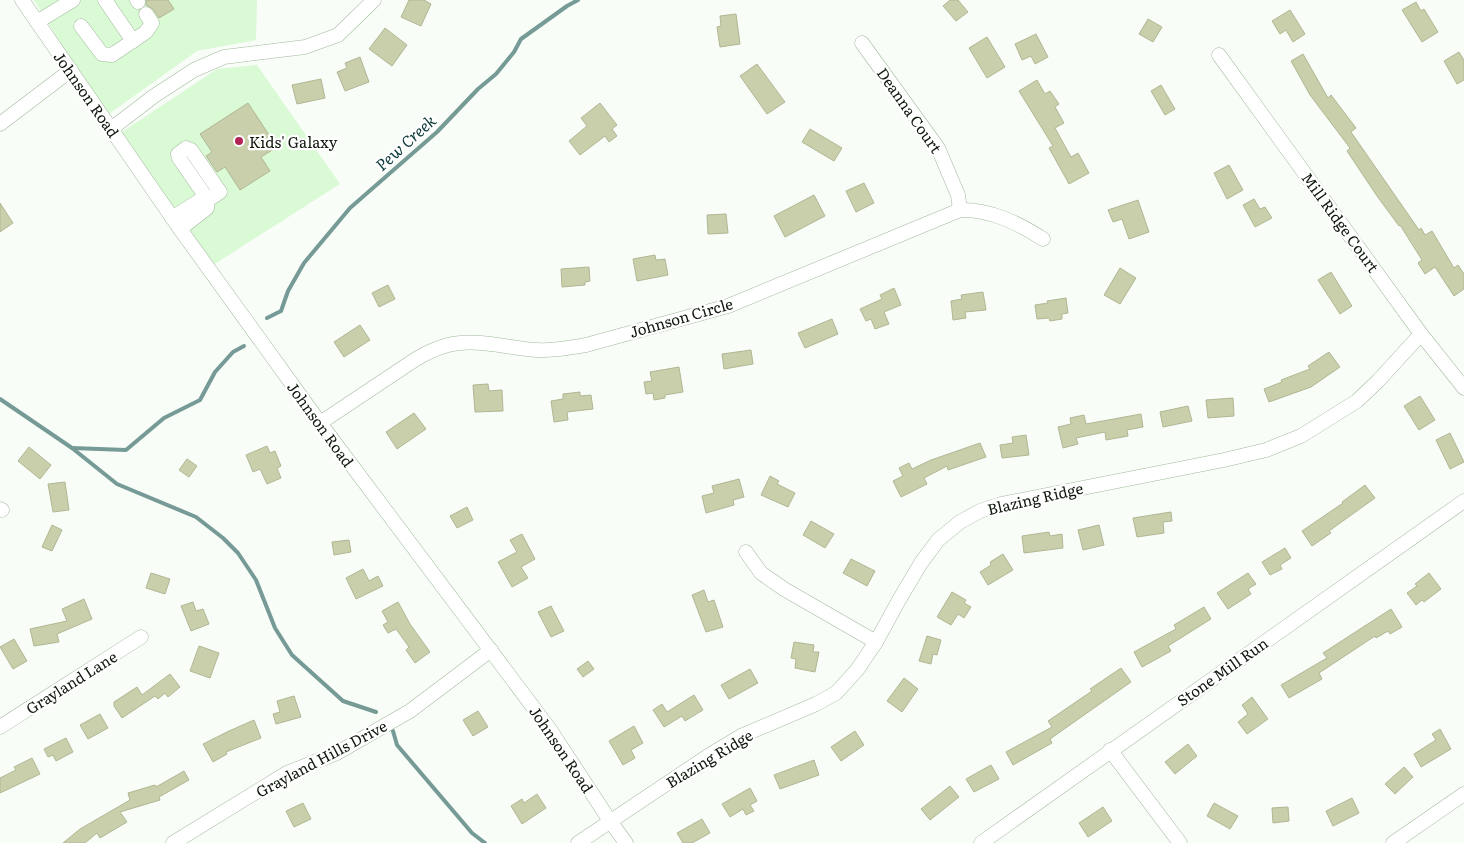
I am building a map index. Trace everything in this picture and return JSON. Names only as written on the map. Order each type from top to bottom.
[{"type":"street","name":"Johnson Road","points":[[22,0],[176,223],[320,423],[551,731],[626,843]]},
{"type":"street","points":[[36,22],[73,0]]},
{"type":"street","points":[[105,0],[133,41]]},
{"type":"street","points":[[111,129],[154,96],[194,70],[224,57],[305,47],[338,35],[374,0]]},
{"type":"street","points":[[81,26],[102,54],[112,55],[146,32],[152,23],[146,14]]},
{"type":"street","name":"Deanna Court","points":[[862,43],[938,148],[958,195],[960,210]]},
{"type":"street","name":"Mill Ridge Court","points":[[1219,55],[1422,334],[1464,388]]},
{"type":"street","points":[[0,124],[71,70]]},
{"type":"street","points":[[176,223],[202,199],[208,200],[220,192],[191,150],[186,148],[178,154],[179,158]]},
{"type":"street","name":"Johnson Circle","points":[[320,423],[432,350],[449,345],[465,344],[538,350],[563,349],[586,345],[728,306],[960,210],[974,209],[1018,223],[1043,239]]},
{"type":"street","name":"Blazing Ridge","points":[[578,843],[741,736],[816,704],[836,693],[857,670],[876,642],[899,600],[938,540],[960,522],[980,511],[1001,504],[1224,460],[1266,450],[1301,436],[1357,401],[1422,334]]},
{"type":"street","name":"Stone Mill Run","points":[[981,843],[1464,501]]},
{"type":"street","points":[[746,552],[761,573],[776,584],[876,642]]},
{"type":"street","name":"Grayland Lane","points":[[0,727],[141,637]]},
{"type":"street","name":"Grayland Hills Drive","points":[[173,843],[287,773],[337,753],[410,711],[491,650]]},
{"type":"street","points":[[1110,750],[1180,843]]},
{"type":"street","points":[[1394,843],[1464,794]]},
{"type":"shaded area","points":[[34,0],[257,0],[256,40],[197,51],[106,116]]},
{"type":"shaded area","points":[[257,65],[340,184],[213,265],[122,132],[217,69]]},
{"type":"building","points":[[146,0],[168,0],[174,9],[159,18],[153,9],[146,5]]},
{"type":"building","points":[[409,0],[424,0],[431,4],[421,26],[401,17]]},
{"type":"building","points":[[950,0],[958,0],[968,12],[956,21],[943,6]]},
{"type":"building","points":[[1416,2],[1421,11],[1424,9],[1438,32],[1422,42],[1402,10]]},
{"type":"building","points":[[1290,10],[1305,34],[1293,42],[1286,30],[1280,34],[1272,21]]},
{"type":"building","points":[[736,14],[740,44],[720,47],[717,27],[721,26],[720,16]]},
{"type":"building","points":[[1148,19],[1162,27],[1153,42],[1139,34]]},
{"type":"building","points":[[385,28],[407,45],[392,66],[369,49]]},
{"type":"building","points":[[1036,34],[1048,57],[1035,64],[1031,56],[1022,60],[1015,44]]},
{"type":"building","points":[[987,37],[1005,67],[987,78],[969,48]]},
{"type":"building","points":[[1459,52],[1464,60],[1464,80],[1457,84],[1444,61]]},
{"type":"building","points":[[1303,54],[1328,98],[1331,95],[1356,128],[1351,132],[1419,230],[1421,228],[1425,235],[1432,231],[1454,268],[1458,265],[1464,274],[1464,289],[1454,296],[1435,267],[1425,274],[1418,263],[1422,260],[1400,225],[1377,196],[1347,151],[1350,148],[1310,95],[1291,61]]},
{"type":"building","points":[[360,57],[369,82],[345,91],[337,72],[347,68],[345,63]]},
{"type":"building","points":[[757,64],[785,102],[767,114],[740,76]]},
{"type":"building","points":[[321,79],[325,98],[297,104],[292,85]]},
{"type":"building","points":[[1037,80],[1045,94],[1050,91],[1059,104],[1055,107],[1064,123],[1055,128],[1071,157],[1078,153],[1089,173],[1069,184],[1049,148],[1053,146],[1019,91]]},
{"type":"building","points":[[1161,85],[1175,109],[1165,115],[1151,91]]},
{"type":"building","name":"Kids' Galaxy","points":[[248,103],[277,147],[261,157],[270,171],[240,190],[225,167],[217,172],[206,156],[212,152],[200,134]]},
{"type":"building","points":[[600,103],[617,125],[612,129],[617,136],[609,142],[605,136],[580,155],[569,141],[587,126],[581,118]]},
{"type":"building","points":[[810,129],[842,148],[834,161],[802,142]]},
{"type":"building","points":[[1229,165],[1243,190],[1227,199],[1214,173]]},
{"type":"building","points":[[864,183],[874,203],[856,212],[846,191]]},
{"type":"building","points":[[814,195],[825,216],[785,237],[774,216]]},
{"type":"building","points":[[1254,199],[1260,209],[1265,207],[1272,218],[1255,227],[1243,205]]},
{"type":"building","points":[[1138,200],[1149,232],[1129,239],[1122,219],[1113,222],[1108,210]]},
{"type":"building","points":[[0,203],[13,223],[0,232]]},
{"type":"building","points":[[726,214],[728,233],[708,234],[707,215]]},
{"type":"building","points":[[655,255],[656,260],[665,259],[668,275],[637,281],[633,259]]},
{"type":"building","points":[[589,267],[590,281],[585,282],[585,285],[562,287],[561,269]]},
{"type":"building","points":[[1120,268],[1136,278],[1120,304],[1104,295]]},
{"type":"building","points":[[1331,272],[1352,306],[1340,314],[1318,280]]},
{"type":"building","points":[[388,285],[395,299],[379,307],[372,293]]},
{"type":"building","points":[[894,288],[901,305],[884,312],[889,324],[875,329],[871,319],[866,321],[860,309],[882,299],[880,295]]},
{"type":"building","points":[[983,292],[986,310],[965,312],[966,318],[953,320],[951,301],[962,299],[961,295]]},
{"type":"building","points":[[1066,298],[1068,313],[1062,314],[1062,319],[1050,321],[1049,318],[1037,319],[1035,305]]},
{"type":"building","points":[[832,319],[838,334],[805,348],[798,333]]},
{"type":"building","points":[[360,325],[370,340],[344,357],[334,342]]},
{"type":"building","points":[[751,350],[753,364],[724,369],[722,354]]},
{"type":"building","points":[[1329,352],[1340,367],[1311,387],[1269,402],[1264,389],[1310,369],[1308,366]]},
{"type":"building","points":[[679,367],[683,392],[665,395],[665,398],[654,400],[653,393],[646,394],[644,382],[652,381],[650,372]]},
{"type":"building","points":[[488,384],[489,391],[502,390],[503,411],[475,412],[473,385]]},
{"type":"building","points":[[580,392],[580,396],[591,395],[593,409],[567,412],[568,420],[554,422],[551,401],[563,399],[563,394]]},
{"type":"building","points":[[1420,396],[1435,420],[1419,430],[1404,406]]},
{"type":"building","points":[[1233,398],[1234,416],[1208,418],[1206,400]]},
{"type":"building","points":[[1188,406],[1192,421],[1163,427],[1160,412]]},
{"type":"building","points":[[414,413],[426,429],[397,449],[386,432]]},
{"type":"building","points":[[1141,414],[1143,427],[1127,430],[1128,436],[1106,440],[1105,432],[1076,438],[1078,444],[1063,448],[1058,427],[1071,424],[1070,418],[1084,415],[1086,424]]},
{"type":"building","points":[[1450,433],[1464,462],[1450,469],[1436,440]]},
{"type":"building","points":[[1026,435],[1029,455],[1002,458],[1000,445],[1013,443],[1012,437]]},
{"type":"building","points":[[980,443],[986,457],[948,470],[947,466],[924,478],[927,484],[901,497],[893,481],[903,476],[899,468],[909,463],[912,469],[931,460]]},
{"type":"building","points":[[267,446],[270,453],[275,451],[281,466],[277,468],[281,478],[267,484],[260,469],[253,472],[246,455]]},
{"type":"building","points":[[29,447],[51,465],[40,479],[18,461]]},
{"type":"building","points":[[187,459],[197,466],[189,477],[179,470]]},
{"type":"building","points":[[770,476],[779,481],[777,484],[795,493],[788,507],[761,495]]},
{"type":"building","points":[[739,479],[744,497],[733,500],[734,505],[706,513],[702,496],[714,493],[712,486]]},
{"type":"building","points":[[65,482],[69,510],[53,512],[48,484]]},
{"type":"building","points":[[1365,485],[1375,498],[1329,531],[1331,533],[1312,546],[1302,531],[1343,503]]},
{"type":"building","points":[[467,507],[473,520],[457,528],[450,516]]},
{"type":"building","points":[[1171,512],[1172,521],[1163,522],[1164,533],[1137,537],[1133,518]]},
{"type":"building","points":[[811,521],[834,534],[825,548],[803,535]]},
{"type":"building","points":[[52,525],[62,530],[52,551],[42,547]]},
{"type":"building","points":[[1099,525],[1104,545],[1083,550],[1078,530]]},
{"type":"building","points":[[1049,532],[1050,536],[1062,534],[1063,548],[1024,553],[1022,536]]},
{"type":"building","points":[[522,534],[535,559],[521,567],[528,578],[512,587],[498,562],[517,552],[510,540]]},
{"type":"building","points":[[349,540],[351,552],[334,555],[332,542]]},
{"type":"building","points":[[1285,548],[1291,558],[1280,565],[1282,569],[1270,575],[1262,562]]},
{"type":"building","points":[[1003,554],[1013,570],[988,585],[980,572],[991,565],[990,562]]},
{"type":"building","points":[[851,559],[875,571],[867,586],[843,573]]},
{"type":"building","points":[[363,569],[369,581],[378,576],[383,586],[356,599],[346,578]]},
{"type":"building","points":[[151,573],[170,579],[165,594],[146,588]]},
{"type":"building","points":[[1248,573],[1256,584],[1248,589],[1251,594],[1228,609],[1217,593]]},
{"type":"building","points":[[1429,573],[1441,589],[1424,602],[1422,600],[1416,605],[1407,593],[1417,586],[1415,584]]},
{"type":"building","points":[[704,590],[708,602],[714,600],[723,627],[706,632],[692,595]]},
{"type":"building","points":[[952,592],[966,600],[964,603],[971,607],[964,618],[958,614],[951,625],[937,617]]},
{"type":"building","points":[[84,599],[92,619],[57,634],[59,642],[34,646],[30,629],[67,621],[62,609]]},
{"type":"building","points":[[193,602],[196,611],[203,609],[209,624],[191,631],[181,606]]},
{"type":"building","points":[[398,602],[410,624],[430,652],[415,663],[406,650],[409,647],[396,629],[388,633],[383,625],[388,622],[382,611]]},
{"type":"building","points":[[551,606],[564,631],[551,637],[538,612]]},
{"type":"building","points":[[1204,607],[1211,619],[1168,646],[1171,651],[1142,667],[1134,652],[1176,629],[1174,625]]},
{"type":"building","points":[[1391,609],[1402,627],[1390,634],[1388,631],[1376,638],[1375,636],[1319,673],[1322,679],[1289,698],[1281,685],[1327,658],[1323,653]]},
{"type":"building","points":[[927,636],[941,640],[937,655],[933,654],[931,664],[919,661]]},
{"type":"building","points":[[14,639],[27,661],[13,669],[0,647]]},
{"type":"building","points":[[794,642],[814,645],[813,652],[819,652],[815,672],[795,668],[796,659],[791,658]]},
{"type":"building","points":[[199,646],[219,653],[210,678],[190,671]]},
{"type":"building","points":[[588,661],[594,669],[583,677],[577,669]]},
{"type":"building","points":[[1121,668],[1131,682],[1050,739],[1052,743],[1013,765],[1006,752],[1052,727],[1048,721],[1092,691],[1090,689]]},
{"type":"building","points":[[750,669],[758,683],[729,699],[721,685]]},
{"type":"building","points":[[170,674],[180,687],[168,697],[165,693],[158,699],[155,696],[122,718],[114,706],[114,702],[137,687],[142,695]]},
{"type":"building","points":[[904,678],[918,689],[902,712],[887,701]]},
{"type":"building","points":[[694,695],[703,710],[685,721],[682,716],[664,727],[653,710],[662,704],[667,712]]},
{"type":"building","points":[[294,696],[301,717],[276,724],[273,714],[280,712],[277,701]]},
{"type":"building","points":[[1252,697],[1268,719],[1247,734],[1238,722],[1248,714],[1242,705]]},
{"type":"building","points":[[478,711],[488,727],[473,736],[463,720]]},
{"type":"building","points":[[100,714],[108,728],[88,739],[80,725]]},
{"type":"building","points":[[254,720],[261,738],[226,752],[227,754],[213,762],[203,744]]},
{"type":"building","points":[[634,726],[643,743],[631,750],[635,758],[623,765],[609,741]]},
{"type":"building","points":[[1440,729],[1451,749],[1421,767],[1414,754],[1436,740],[1432,734]]},
{"type":"building","points":[[855,731],[864,745],[841,761],[831,747]]},
{"type":"building","points":[[66,738],[73,752],[56,761],[53,755],[48,757],[44,749]]},
{"type":"building","points":[[1188,744],[1197,756],[1175,774],[1165,762]]},
{"type":"building","points":[[32,758],[40,774],[0,793],[0,778],[16,770],[14,767]]},
{"type":"building","points":[[814,760],[819,775],[780,789],[774,775]]},
{"type":"building","points":[[991,765],[999,779],[974,792],[966,779]]},
{"type":"building","points":[[1404,767],[1413,777],[1395,794],[1385,784]]},
{"type":"building","points":[[184,771],[189,780],[159,797],[160,800],[120,812],[127,822],[100,838],[97,833],[85,843],[63,843],[80,829],[130,800],[128,793],[155,785],[156,787]]},
{"type":"building","points":[[950,786],[959,797],[930,820],[921,809]]},
{"type":"building","points":[[750,788],[757,801],[750,805],[754,811],[746,815],[743,809],[730,817],[722,804]]},
{"type":"building","points":[[537,794],[546,808],[522,824],[511,806],[522,799],[524,803]]},
{"type":"building","points":[[1352,798],[1359,813],[1333,826],[1326,811]]},
{"type":"building","points":[[303,803],[311,819],[294,827],[286,811]]},
{"type":"building","points":[[1214,803],[1238,816],[1230,829],[1207,816]]},
{"type":"building","points":[[1103,807],[1112,821],[1088,837],[1079,823]]},
{"type":"building","points":[[1288,807],[1289,821],[1273,823],[1272,808]]},
{"type":"building","points":[[702,819],[710,833],[692,843],[683,843],[677,833]]},
{"type":"waterway","name":"Pew Creek","points":[[267,318],[281,311],[288,291],[304,263],[350,208],[437,132],[478,89],[496,74],[514,52],[521,39],[578,0]]},
{"type":"waterway","name":"Pew Creek","points":[[72,448],[126,450],[164,418],[200,400],[215,372],[233,352],[244,346]]},
{"type":"waterway","points":[[0,399],[72,448],[117,484],[196,517],[223,538],[238,553],[256,580],[275,628],[292,655],[343,701],[376,712]]},
{"type":"waterway","points":[[393,731],[397,745],[472,833],[485,843]]},
{"type":"place","name":"Kids' Galaxy","points":[[239,141]]}]
